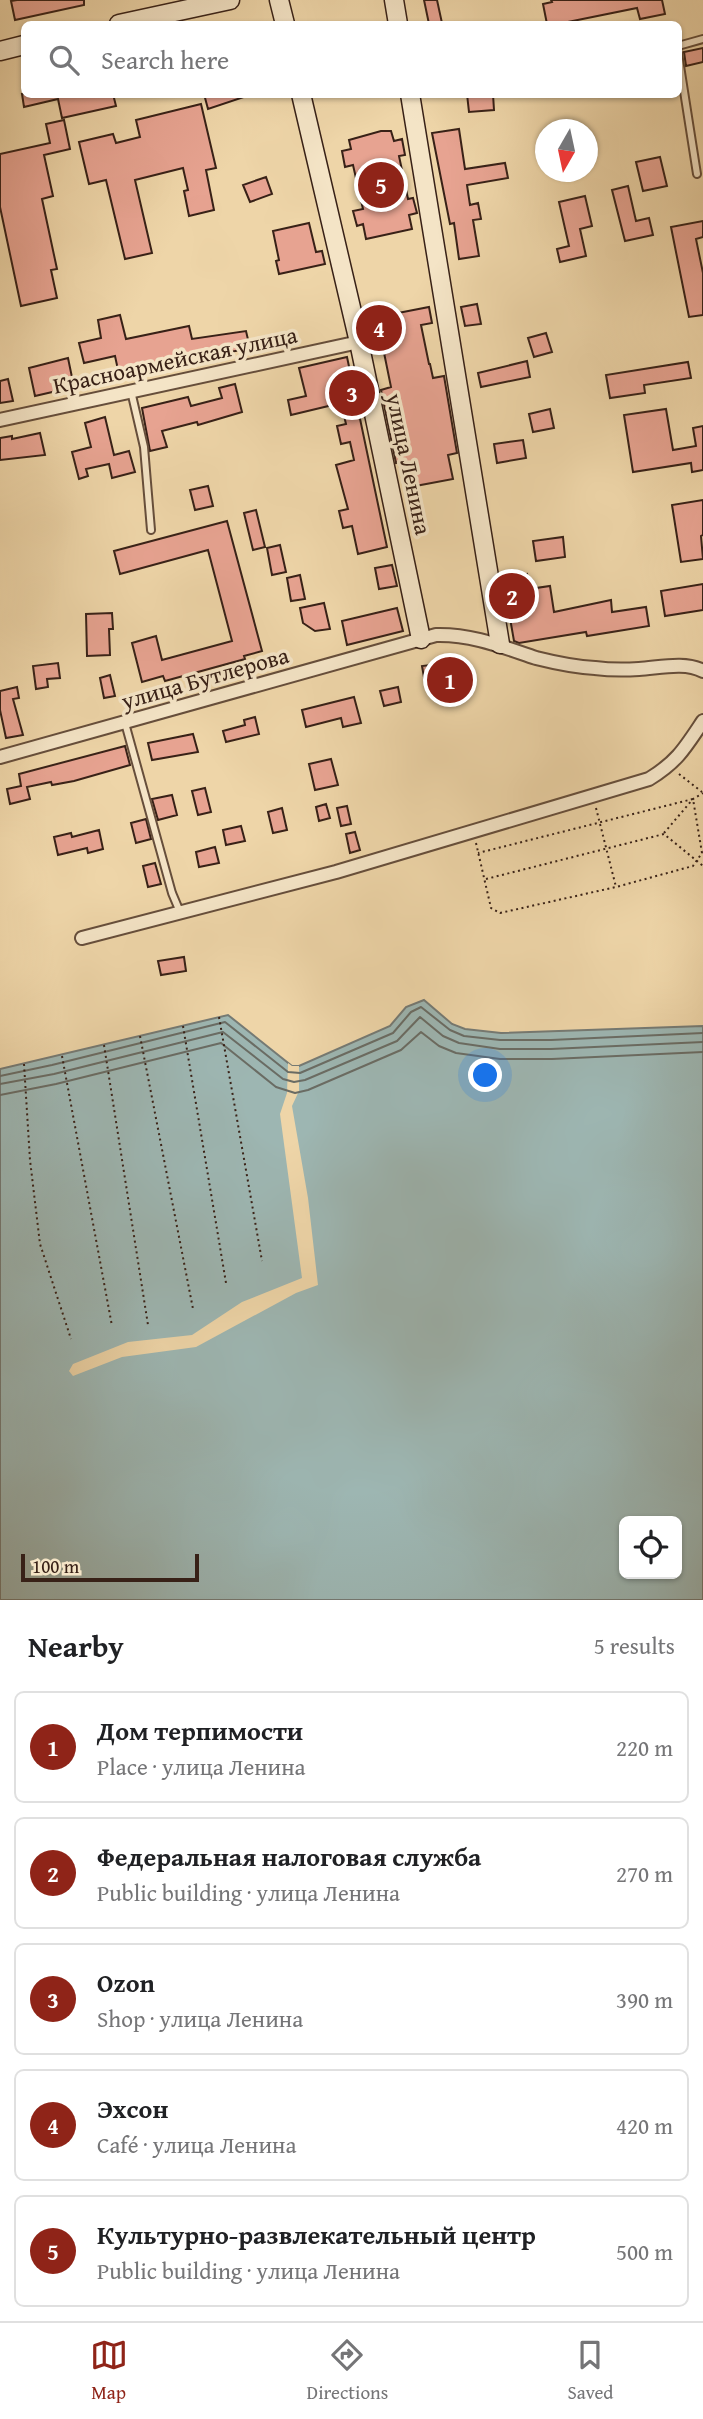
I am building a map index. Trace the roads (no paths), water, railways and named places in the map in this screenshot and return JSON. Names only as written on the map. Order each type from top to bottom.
[{"type":"street","points":[[133,21],[230,0]]},
{"type":"street","points":[[279,0],[284,21]]},
{"type":"street","points":[[394,0],[398,21]]},
{"type":"street","points":[[0,51],[21,47]]},
{"type":"street","name":"улица Ленина","points":[[302,98],[359,342],[421,639]]},
{"type":"street","points":[[411,98],[500,644]]},
{"type":"street","name":"Красноармейская улица","points":[[0,420],[359,342]]},
{"type":"street","name":"улица Бутлерова","points":[[0,757],[421,639],[449,635],[500,644],[564,664],[618,670],[685,666],[703,671]]},
{"type":"street","points":[[82,938],[336,872],[649,779],[669,767],[703,722]]},
{"type":"lane","points":[[682,45],[703,39]]},
{"type":"lane","points":[[682,78],[697,174]]},
{"type":"lane","points":[[131,391],[144,447],[152,530]]},
{"type":"lane","points":[[125,722],[172,893],[180,912]]},
{"type":"water","points":[[424,1000],[452,1024],[465,1029],[501,1033],[703,1026],[703,1600],[0,1600],[0,1069],[228,1015],[292,1066],[299,1066],[390,1026],[406,1007]]},
{"type":"place","name":"Культурно-развлекательный центр","points":[[381,185]]},
{"type":"place","name":"Эхсон","points":[[379,328]]},
{"type":"place","name":"Ozon","points":[[352,393]]},
{"type":"place","name":"Федеральная налоговая служба","points":[[512,596]]},
{"type":"place","name":"Дом терпимости","points":[[450,680]]}]
